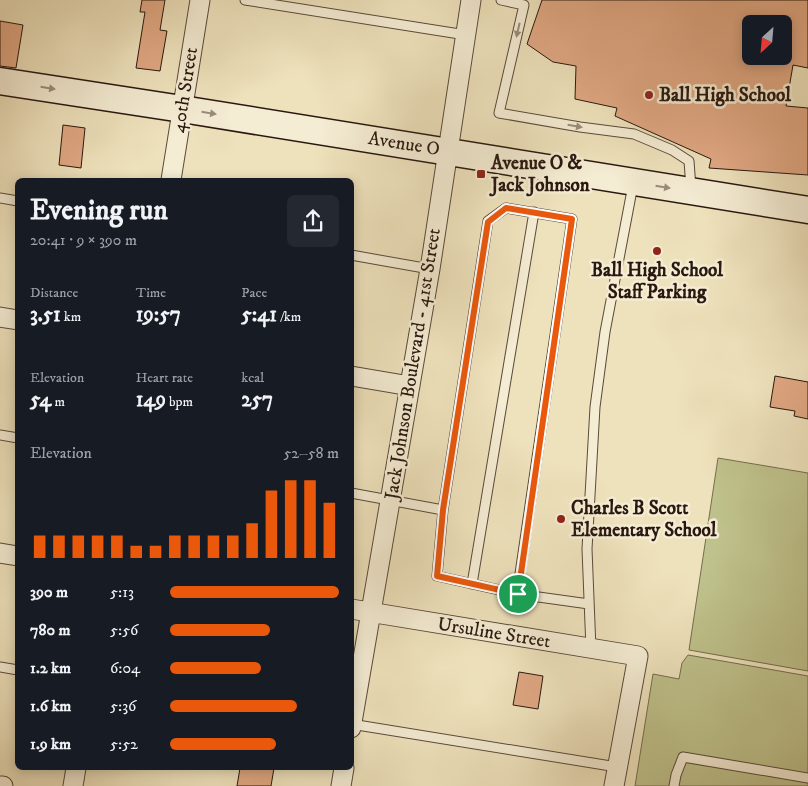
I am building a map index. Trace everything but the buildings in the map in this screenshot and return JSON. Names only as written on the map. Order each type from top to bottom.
[{"type":"main road","name":"Avenue O","points":[[0,81],[182,108],[808,210]]},
{"type":"street","name":"40th Street","points":[[171,178],[200,0]]},
{"type":"street","name":"Jack Johnson Boulevard - 41st Street","points":[[354,708],[430,269],[471,0]]},
{"type":"street","points":[[0,317],[15,320]]},
{"type":"street","points":[[354,377],[410,386]]},
{"type":"street","points":[[0,553],[15,556]]},
{"type":"street","name":"Ursuline Street","points":[[354,609],[638,656],[617,767]]},
{"type":"street","points":[[614,786],[617,767]]},
{"type":"street","points":[[73,786],[76,770]]},
{"type":"street","points":[[341,786],[344,770]]},
{"type":"lane","points":[[245,0],[466,35]]},
{"type":"lane","points":[[501,0],[524,4],[499,113],[580,128],[634,134],[672,150],[689,161],[692,191]]},
{"type":"lane","points":[[591,649],[588,549],[594,407],[605,332],[634,182]]},
{"type":"lane","points":[[0,198],[15,200]]},
{"type":"lane","points":[[518,594],[572,219],[506,208],[488,222],[443,510],[437,576],[518,594],[590,604]]},
{"type":"lane","points":[[472,584],[534,212]]},
{"type":"lane","points":[[354,256],[430,269]]},
{"type":"lane","points":[[0,435],[15,438]]},
{"type":"lane","points":[[354,493],[443,510]]},
{"type":"lane","points":[[0,667],[15,670]]},
{"type":"lane","points":[[354,725],[617,767]]},
{"type":"lane","points":[[674,786],[683,757],[808,778]]},
{"type":"green space","points":[[718,458],[808,473],[808,671],[689,650]]},
{"type":"green space","points":[[688,655],[808,676],[808,786],[635,786],[653,674],[679,679],[682,663]]},
{"type":"place","name":"Ball High School","points":[[649,95]]},
{"type":"place","name":"Avenue O & Jack Johnson","points":[[481,174]]},
{"type":"place","name":"Ball High School Staff Parking","points":[[657,251]]},
{"type":"place","name":"Charles B Scott Elementary School","points":[[561,519]]},
{"type":"route","points":[[506,208],[572,219],[518,594],[437,576],[443,510],[488,222],[506,208]]}]
